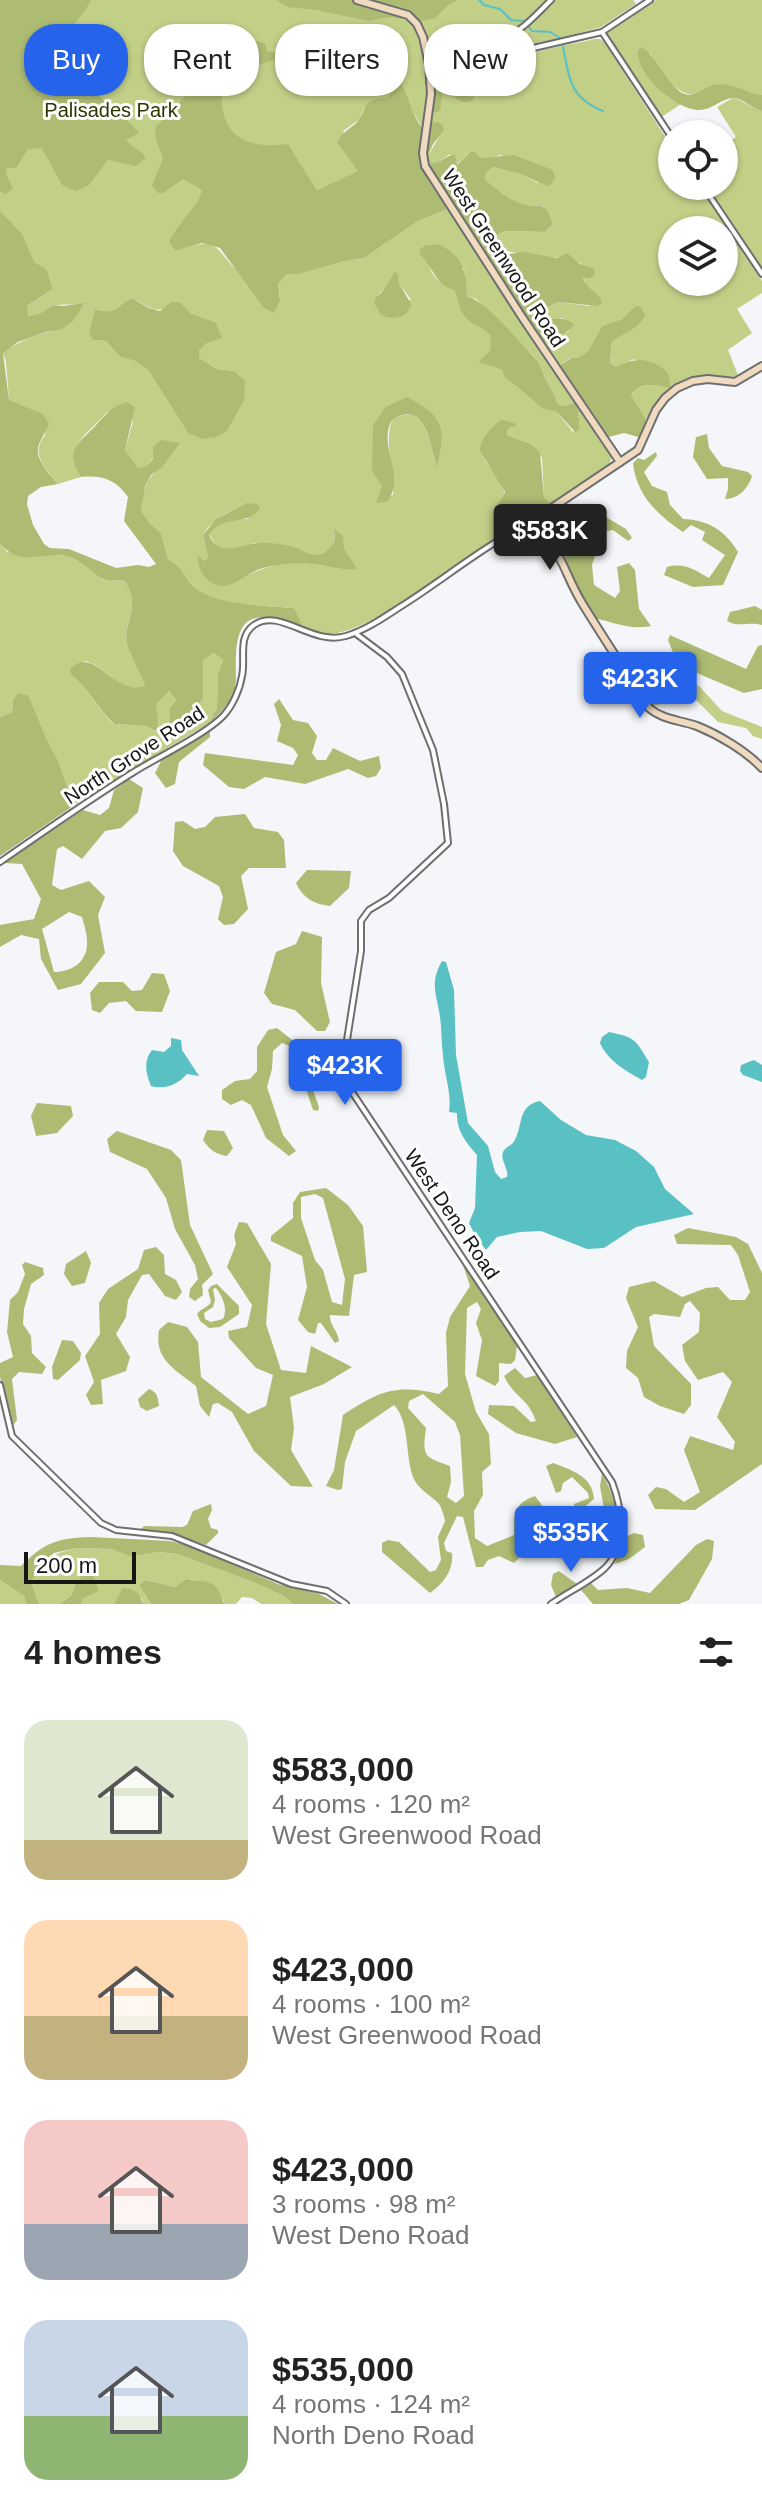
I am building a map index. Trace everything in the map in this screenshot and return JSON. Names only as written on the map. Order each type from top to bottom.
[{"type":"street","name":"West Greenwood Road","points":[[357,0],[408,15],[417,24],[424,42]]},
{"type":"street","points":[[524,24],[551,0]]},
{"type":"street","points":[[636,0],[640,6]]},
{"type":"street","points":[[536,47],[602,32],[650,0]]},
{"type":"street","points":[[602,32],[660,120]]},
{"type":"street","name":"West Greenwood Road","points":[[431,96],[423,153],[431,178],[620,462]]},
{"type":"street","points":[[712,200],[762,274]]},
{"type":"street","points":[[762,366],[735,382],[708,379],[677,388],[656,410],[638,450],[528,524],[554,546],[569,581],[649,708],[666,719],[699,727],[752,758],[762,768]]},
{"type":"street","name":"North Grove Road","points":[[0,862],[223,717],[242,677],[245,636],[259,622],[288,623],[321,638],[355,633],[528,524]]},
{"type":"street","name":"West Deno Road","points":[[355,633],[387,657],[402,674],[433,750],[448,843],[389,898],[369,910],[361,921],[361,951],[344,1059],[346,1083],[612,1482],[620,1503],[621,1529],[614,1555],[608,1566],[551,1604]]},
{"type":"street","points":[[0,1385],[12,1436],[101,1523],[116,1530],[172,1536],[291,1584],[327,1591],[346,1604]]},
{"type":"green space","name":"Palisades Park","points":[[0,0],[633,0],[636,4],[601,27],[536,45],[536,24],[424,24],[424,96],[427,96],[423,129],[408,104],[364,108],[360,119],[343,131],[359,171],[317,190],[288,145],[261,147],[197,187],[203,190],[201,196],[169,242],[175,251],[202,244],[216,247],[243,276],[280,299],[278,284],[287,274],[300,274],[364,258],[418,221],[448,209],[612,455],[609,466],[552,505],[544,497],[542,458],[531,444],[507,435],[510,427],[493,427],[486,438],[483,454],[503,489],[503,514],[516,512],[527,520],[368,622],[328,634],[312,632],[303,625],[294,608],[227,601],[194,587],[178,566],[168,559],[161,533],[148,523],[141,511],[148,481],[170,454],[153,458],[138,469],[125,450],[133,421],[107,412],[76,449],[74,457],[81,477],[58,484],[39,455],[45,435],[42,413],[9,400],[3,352],[30,338],[61,330],[85,304],[53,305],[41,313],[28,316],[26,307],[53,289],[51,284],[0,317]],"holes":[[[438,244],[464,269],[467,296],[476,299],[538,361],[557,403],[562,406],[577,404],[580,428],[573,432],[557,412],[543,409],[512,383],[502,370],[480,362],[490,350],[492,336],[463,315],[456,293],[432,273],[426,245]],[[399,283],[411,300],[376,297],[388,285]],[[132,298],[160,309],[180,303],[201,318],[207,343],[199,351],[199,358],[217,369],[234,371],[188,433],[148,370],[135,361],[120,357],[106,341],[93,340],[95,309],[112,310]],[[420,404],[431,446],[424,426],[412,415],[392,420],[389,438],[393,495],[377,502],[382,486],[377,476],[373,425]],[[246,503],[247,519],[220,524],[209,534],[216,546],[230,551],[254,543],[267,543],[319,555],[335,541],[334,531],[356,568],[282,564],[262,569],[235,583],[198,557],[204,561],[208,557],[203,535],[206,529]]]},
{"type":"green space","name":"Palisades Park","points":[[0,0],[91,0],[75,24],[24,24],[24,96],[99,96],[139,133],[126,140],[146,158],[136,166],[108,160],[89,185],[76,191],[62,185],[42,148],[28,149],[16,168],[6,168],[13,189],[5,194],[0,191]]},
{"type":"green space","points":[[276,0],[457,0],[435,18],[421,21],[389,17],[369,21],[288,7]]},
{"type":"green space","points":[[656,0],[762,0],[762,95],[719,85],[688,94],[668,80],[650,53],[657,84],[672,100],[681,104],[660,118],[606,33]]},
{"type":"green space","points":[[595,39],[604,42],[658,125],[658,200],[708,200],[719,216],[658,216],[658,296],[738,296],[738,245],[762,281],[762,293],[737,309],[752,333],[728,350],[738,375],[701,376],[681,382],[666,394],[646,419],[631,395],[644,386],[670,387],[634,359],[616,367],[610,363],[612,342],[623,332],[633,329],[634,307],[622,319],[602,326],[588,351],[559,366],[543,344],[569,331],[563,318],[543,318],[541,312],[557,302],[590,306],[590,291],[583,277],[593,268],[573,260],[519,253],[495,245],[499,234],[505,231],[545,232],[553,224],[547,209],[515,202],[485,181],[485,174],[493,167],[520,174],[538,183],[553,170],[500,155],[481,158],[471,151],[456,165],[450,154],[437,163],[432,163],[428,156],[440,135],[429,122],[440,96],[536,96],[536,52]]},
{"type":"green space","points":[[259,42],[265,43],[267,51],[275,53],[275,60],[259,65]]},
{"type":"green space","points":[[642,47],[684,94],[693,94],[714,85],[733,86],[762,95],[762,111],[734,98],[699,110],[679,104],[659,89],[643,70],[638,50]]},
{"type":"green space","points":[[186,96],[222,96],[224,116],[237,135],[258,144],[288,144],[317,190],[358,171],[337,142],[358,121],[365,107],[388,96],[407,96],[423,129],[422,164],[448,209],[418,221],[364,258],[300,274],[287,274],[278,284],[280,300],[274,313],[264,308],[220,248],[202,243],[175,251],[169,242],[202,190],[183,179],[163,193],[158,193],[152,186],[163,158],[155,136],[156,127]]},
{"type":"green space","points":[[434,96],[442,96],[440,111],[430,114]]},
{"type":"green space","points":[[454,96],[473,96],[474,99],[463,102]]},
{"type":"green space","points":[[733,98],[762,111],[762,268],[738,232],[738,216],[728,216],[717,200],[738,200],[738,120],[725,120],[717,107]]},
{"type":"green space","points":[[438,122],[444,130],[428,156],[432,163],[455,155],[457,165],[471,151],[481,158],[514,155],[553,170],[555,177],[552,184],[547,186],[493,167],[485,174],[485,180],[518,202],[547,209],[553,224],[545,232],[505,231],[494,241],[500,250],[509,254],[523,252],[557,258],[567,253],[595,271],[590,278],[583,278],[602,302],[598,306],[557,302],[541,312],[543,318],[571,322],[574,325],[564,333],[543,344],[434,178],[427,153],[429,123]]},
{"type":"green space","points":[[0,211],[22,234],[34,262],[46,269],[53,289],[27,306],[28,316],[41,313],[53,305],[85,303],[73,321],[61,330],[18,342],[3,353],[9,400],[42,413],[49,424],[38,453],[58,484],[41,487],[28,496],[27,504],[33,525],[44,544],[50,548],[69,549],[116,568],[156,564],[124,521],[128,497],[108,480],[81,477],[74,460],[80,442],[110,410],[127,402],[135,407],[125,450],[138,468],[146,466],[153,459],[153,447],[161,440],[180,443],[162,467],[151,475],[145,486],[141,511],[161,533],[168,559],[203,593],[242,604],[294,608],[303,627],[266,618],[248,621],[238,639],[233,693],[225,707],[209,723],[217,708],[218,674],[223,660],[214,653],[203,660],[203,698],[194,729],[185,730],[178,736],[169,733],[170,708],[177,700],[169,691],[156,704],[157,732],[146,726],[114,724],[71,675],[70,669],[79,663],[88,663],[123,684],[145,686],[127,644],[132,599],[125,581],[102,579],[69,557],[15,555],[0,543]]},
{"type":"green space","points":[[438,244],[462,265],[467,296],[494,315],[538,361],[557,403],[562,406],[577,403],[580,428],[576,433],[557,412],[543,409],[505,377],[502,370],[479,362],[490,350],[491,336],[464,316],[454,290],[442,284],[420,255],[420,249],[426,245]]},
{"type":"green space","points":[[395,272],[411,304],[407,313],[391,318],[381,315],[374,302]]},
{"type":"green space","points":[[132,298],[160,311],[171,302],[180,302],[190,313],[216,323],[222,338],[207,343],[199,351],[199,358],[217,369],[234,371],[245,381],[244,400],[227,431],[203,439],[188,433],[148,370],[135,361],[120,357],[106,341],[93,340],[89,334],[95,309],[112,310]]},
{"type":"green space","points":[[640,306],[645,315],[635,327],[612,342],[610,363],[616,367],[630,361],[649,361],[668,373],[671,388],[649,385],[635,391],[631,395],[646,419],[642,435],[638,437],[624,433],[609,437],[559,366],[588,351],[602,326],[622,319],[634,307]]},
{"type":"green space","points":[[407,397],[429,411],[440,425],[437,467],[429,437],[419,419],[403,415],[392,420],[388,441],[394,485],[387,502],[376,503],[382,486],[372,471],[373,425],[386,407]]},
{"type":"green space","points":[[502,420],[515,423],[516,427],[510,427],[507,435],[531,444],[540,453],[544,497],[552,505],[527,520],[516,512],[498,514],[498,505],[505,492],[480,451],[487,433]]},
{"type":"green space","points":[[707,434],[709,448],[722,466],[748,472],[752,476],[745,489],[734,497],[725,499],[728,478],[707,479],[693,457],[696,437]]},
{"type":"green space","points":[[656,452],[657,456],[644,472],[652,486],[667,492],[670,505],[683,519],[700,521],[715,528],[738,552],[723,585],[693,587],[664,575],[667,567],[679,565],[709,578],[725,555],[702,540],[705,532],[691,525],[683,532],[649,503],[638,484],[633,463]]},
{"type":"green space","points":[[246,503],[257,504],[260,508],[249,517],[214,529],[209,535],[214,543],[220,547],[234,548],[273,543],[317,555],[325,552],[335,541],[334,529],[343,536],[344,548],[357,569],[288,564],[258,570],[228,585],[212,583],[204,576],[198,561],[198,556],[204,561],[208,557],[203,535],[215,520]]},
{"type":"green space","points":[[562,506],[575,526],[594,510],[626,529],[632,538],[628,541],[613,530],[603,532],[592,565],[594,585],[615,598],[620,591],[617,567],[629,563],[635,570],[639,609],[651,626],[629,627],[594,618],[570,576],[565,556],[555,541],[539,528],[539,523]]},
{"type":"green space","points":[[0,543],[7,552],[67,556],[86,564],[104,580],[125,581],[132,599],[127,644],[145,686],[120,683],[85,661],[71,675],[113,724],[146,726],[156,732],[158,719],[155,704],[169,691],[197,717],[203,698],[203,660],[214,653],[223,660],[218,674],[217,708],[209,723],[76,804],[29,696],[13,701],[12,712],[0,717]]},
{"type":"green space","points":[[755,606],[762,610],[762,625],[727,621],[730,612]]},
{"type":"green space","points":[[670,635],[746,669],[758,646],[762,645],[762,689],[744,693],[678,665],[668,640]]},
{"type":"green space","points":[[682,678],[700,687],[722,711],[762,727],[762,739],[753,736],[746,728],[718,722],[694,698],[650,706],[635,682]]},
{"type":"green space","points":[[18,693],[29,696],[76,804],[0,856],[0,717],[12,712]]},
{"type":"green space","points":[[279,699],[293,720],[308,723],[317,736],[312,753],[317,760],[326,760],[333,748],[360,761],[379,756],[381,768],[376,776],[368,778],[348,769],[305,784],[265,777],[244,789],[229,787],[203,765],[205,753],[293,765],[298,755],[293,748],[277,741],[281,725],[274,704]]},
{"type":"green space","points":[[210,730],[210,737],[179,762],[175,784],[166,788],[155,773],[162,759]]},
{"type":"green space","points":[[129,779],[143,788],[138,812],[121,828],[105,831],[82,859],[63,846],[57,849],[52,885],[61,890],[89,881],[105,897],[98,915],[105,953],[81,984],[58,990],[41,959],[39,939],[21,935],[0,947],[0,925],[34,919],[41,899],[22,864],[4,863],[83,810],[100,815],[109,808],[114,790]],"holes":[[[69,912],[82,917],[87,942],[84,957],[72,968],[54,972],[42,929]]]},
{"type":"green space","points":[[245,814],[254,828],[278,832],[284,840],[286,868],[249,868],[241,876],[248,909],[234,924],[224,925],[218,919],[223,897],[219,886],[183,866],[173,851],[175,822],[183,821],[195,829],[205,827],[215,817]]},
{"type":"green space","points":[[307,870],[351,871],[349,888],[330,906],[318,904],[305,896],[296,883]]},
{"type":"green space","points":[[302,931],[322,937],[321,983],[330,1022],[325,1031],[317,1031],[295,1010],[272,1004],[264,993],[276,952],[296,944]]},
{"type":"green space","points":[[152,973],[164,974],[170,991],[162,1012],[136,1011],[126,1001],[109,1003],[100,1013],[92,1010],[90,993],[99,982],[123,982],[132,991],[142,990]]},
{"type":"green space","points":[[277,1028],[296,1043],[319,1107],[318,1111],[313,1110],[292,1047],[282,1043],[273,1051],[267,1087],[283,1135],[296,1151],[289,1156],[266,1138],[251,1105],[242,1100],[231,1105],[222,1099],[222,1090],[235,1081],[250,1079],[257,1071],[257,1047],[268,1030]]},
{"type":"green space","points":[[37,1103],[71,1106],[73,1116],[57,1133],[36,1136],[31,1116]]},
{"type":"green space","points":[[207,1130],[224,1131],[233,1148],[227,1156],[216,1153],[203,1140]]},
{"type":"green space","points":[[117,1131],[171,1150],[181,1160],[190,1225],[213,1274],[202,1285],[203,1295],[195,1301],[189,1297],[190,1289],[198,1279],[195,1265],[175,1229],[166,1198],[147,1169],[110,1152],[107,1139]]},
{"type":"green space","points":[[326,1188],[348,1205],[363,1226],[367,1272],[354,1275],[349,1316],[330,1315],[339,1341],[335,1343],[321,1323],[318,1323],[315,1334],[308,1332],[298,1320],[307,1287],[302,1256],[271,1241],[271,1236],[293,1218],[293,1203],[300,1192]],"holes":[[[315,1194],[323,1198],[345,1279],[342,1305],[332,1302],[323,1270],[315,1260],[301,1218],[301,1197]]]},
{"type":"green space","points":[[239,1222],[247,1223],[271,1264],[266,1324],[281,1370],[306,1373],[311,1346],[352,1367],[324,1384],[290,1397],[294,1428],[291,1450],[313,1487],[291,1486],[254,1451],[232,1412],[218,1403],[213,1404],[209,1417],[200,1406],[196,1386],[168,1363],[160,1349],[159,1330],[168,1322],[187,1327],[198,1342],[201,1377],[248,1414],[266,1406],[273,1375],[256,1368],[229,1338],[228,1331],[247,1327],[252,1305],[227,1267],[236,1244],[234,1235]]},
{"type":"green space","points":[[688,1228],[736,1237],[748,1244],[762,1273],[762,1464],[695,1510],[655,1509],[648,1495],[656,1487],[666,1489],[684,1502],[700,1492],[684,1450],[690,1436],[733,1450],[735,1442],[717,1417],[732,1382],[723,1372],[698,1380],[685,1361],[682,1345],[699,1332],[700,1313],[690,1301],[685,1304],[680,1317],[654,1314],[649,1317],[654,1346],[691,1384],[691,1405],[684,1414],[644,1397],[638,1378],[626,1368],[627,1351],[638,1327],[626,1298],[629,1287],[654,1281],[682,1297],[718,1287],[730,1300],[745,1300],[750,1292],[738,1255],[731,1245],[677,1244],[674,1235]]},
{"type":"green space","points":[[156,1247],[164,1255],[165,1274],[176,1280],[182,1292],[176,1300],[165,1296],[149,1274],[142,1275],[128,1300],[126,1317],[116,1334],[130,1357],[126,1371],[101,1380],[103,1404],[91,1405],[86,1395],[94,1382],[85,1356],[100,1334],[99,1303],[108,1289],[138,1269],[144,1250]]},
{"type":"green space","points":[[86,1251],[91,1263],[85,1283],[72,1286],[64,1274],[66,1264]]},
{"type":"green space","points":[[25,1262],[43,1268],[44,1275],[31,1284],[23,1324],[31,1336],[32,1353],[46,1367],[42,1374],[19,1372],[12,1379],[17,1420],[12,1427],[0,1377],[0,1363],[13,1357],[7,1332],[10,1300],[18,1292],[25,1274],[22,1265]]},
{"type":"green space","points":[[463,1265],[517,1345],[515,1360],[511,1364],[499,1363],[499,1381],[495,1386],[476,1376],[482,1340],[476,1323],[481,1309],[477,1302],[467,1308],[465,1374],[476,1412],[489,1434],[491,1464],[482,1472],[483,1495],[474,1511],[475,1538],[487,1546],[514,1535],[516,1511],[522,1503],[535,1496],[573,1546],[574,1554],[566,1553],[545,1516],[532,1512],[521,1523],[526,1538],[545,1553],[543,1556],[524,1546],[519,1547],[520,1557],[514,1563],[499,1556],[488,1560],[483,1567],[476,1567],[463,1517],[457,1516],[444,1543],[446,1551],[452,1553],[449,1571],[430,1593],[382,1552],[382,1543],[388,1540],[399,1542],[430,1572],[436,1570],[441,1560],[438,1537],[445,1521],[439,1504],[421,1489],[413,1477],[403,1420],[394,1405],[356,1431],[345,1462],[342,1489],[326,1486],[334,1470],[343,1415],[367,1400],[388,1392],[411,1390],[439,1394],[448,1386],[446,1333],[450,1317],[470,1286]],"holes":[[[423,1394],[455,1422],[460,1435],[464,1496],[456,1503],[447,1497],[451,1482],[450,1466],[427,1454],[424,1445],[426,1428],[408,1408],[409,1401]]]},
{"type":"green space","points":[[217,1284],[239,1306],[239,1314],[220,1327],[209,1328],[197,1314],[211,1302],[208,1290]],"holes":[[[216,1288],[225,1311],[223,1319],[211,1322],[205,1319],[204,1313],[213,1307],[213,1289]]]},
{"type":"green space","points":[[62,1340],[73,1341],[81,1353],[80,1360],[58,1380],[53,1379],[52,1367]]},
{"type":"green space","points":[[515,1368],[525,1378],[537,1375],[577,1437],[555,1444],[516,1433],[488,1414],[489,1405],[514,1406],[531,1422],[536,1421],[529,1407],[504,1376]]},
{"type":"green space","points":[[149,1389],[157,1395],[159,1406],[147,1411],[140,1407],[138,1399]]},
{"type":"green space","points":[[553,1463],[585,1479],[594,1499],[582,1509],[575,1509],[574,1504],[589,1498],[572,1477],[556,1493],[546,1466]]},
{"type":"green space","points":[[602,1474],[614,1504],[617,1523],[612,1526],[606,1521],[600,1486]]},
{"type":"green space","points":[[211,1504],[208,1519],[211,1528],[218,1530],[218,1533],[206,1545],[174,1534],[140,1530],[144,1526],[182,1527],[187,1525],[193,1511]]},
{"type":"green space","points":[[634,1533],[643,1535],[645,1547],[629,1559],[615,1564],[623,1538]]},
{"type":"green space","points":[[91,1537],[170,1541],[190,1546],[278,1584],[319,1594],[338,1604],[293,1604],[284,1596],[253,1582],[177,1554],[159,1552],[130,1556],[112,1549],[76,1548],[54,1553],[31,1582],[39,1604],[26,1604],[24,1596],[0,1580],[0,1565],[21,1566],[37,1551],[53,1543]]},
{"type":"green space","points":[[707,1539],[714,1541],[712,1559],[689,1600],[679,1604],[593,1604],[581,1590],[591,1583],[598,1590],[627,1588],[650,1593],[696,1545]]},
{"type":"green space","points":[[76,1548],[112,1549],[130,1555],[177,1554],[253,1582],[284,1596],[293,1604],[261,1604],[252,1598],[242,1597],[236,1604],[224,1604],[223,1599],[200,1581],[188,1579],[175,1587],[145,1580],[139,1585],[151,1604],[143,1604],[142,1598],[122,1588],[114,1604],[81,1604],[81,1599],[99,1591],[91,1573],[60,1604],[39,1604],[31,1582],[49,1559]]},
{"type":"green space","points":[[559,1571],[577,1584],[556,1597],[551,1585],[553,1574]]},
{"type":"green space","points":[[85,1573],[92,1573],[99,1591],[82,1599],[81,1604],[60,1604],[72,1595],[77,1581]]},
{"type":"green space","points":[[187,1579],[211,1583],[224,1604],[151,1604],[139,1585],[145,1580],[175,1587]]},
{"type":"green space","points":[[0,1580],[24,1596],[26,1604],[0,1604]]},
{"type":"green space","points":[[122,1588],[136,1592],[143,1604],[114,1604]]},
{"type":"water","points":[[442,961],[446,962],[454,990],[456,1055],[468,1123],[488,1146],[495,1172],[501,1179],[507,1177],[503,1152],[513,1143],[527,1107],[540,1101],[561,1120],[586,1135],[615,1140],[636,1151],[654,1167],[665,1189],[694,1214],[636,1227],[604,1248],[587,1249],[541,1231],[497,1237],[486,1250],[469,1223],[475,1208],[477,1155],[462,1136],[457,1113],[449,1112],[449,1090],[435,989]]},
{"type":"water","points":[[609,1032],[630,1038],[637,1044],[649,1062],[646,1077],[642,1080],[636,1077],[608,1055],[600,1043]]},
{"type":"water","points":[[171,1038],[181,1040],[182,1050],[199,1076],[187,1074],[171,1085],[151,1086],[147,1059],[152,1050],[164,1052],[171,1046]]},
{"type":"water","points":[[754,1060],[762,1065],[762,1082],[740,1071],[741,1065]]},
{"type":"waterway","points":[[479,0],[484,5],[500,9],[511,20],[524,21]]},
{"type":"waterway","points":[[536,31],[550,32],[560,38]]},
{"type":"waterway","points":[[563,46],[572,85],[583,100],[603,111]]}]
